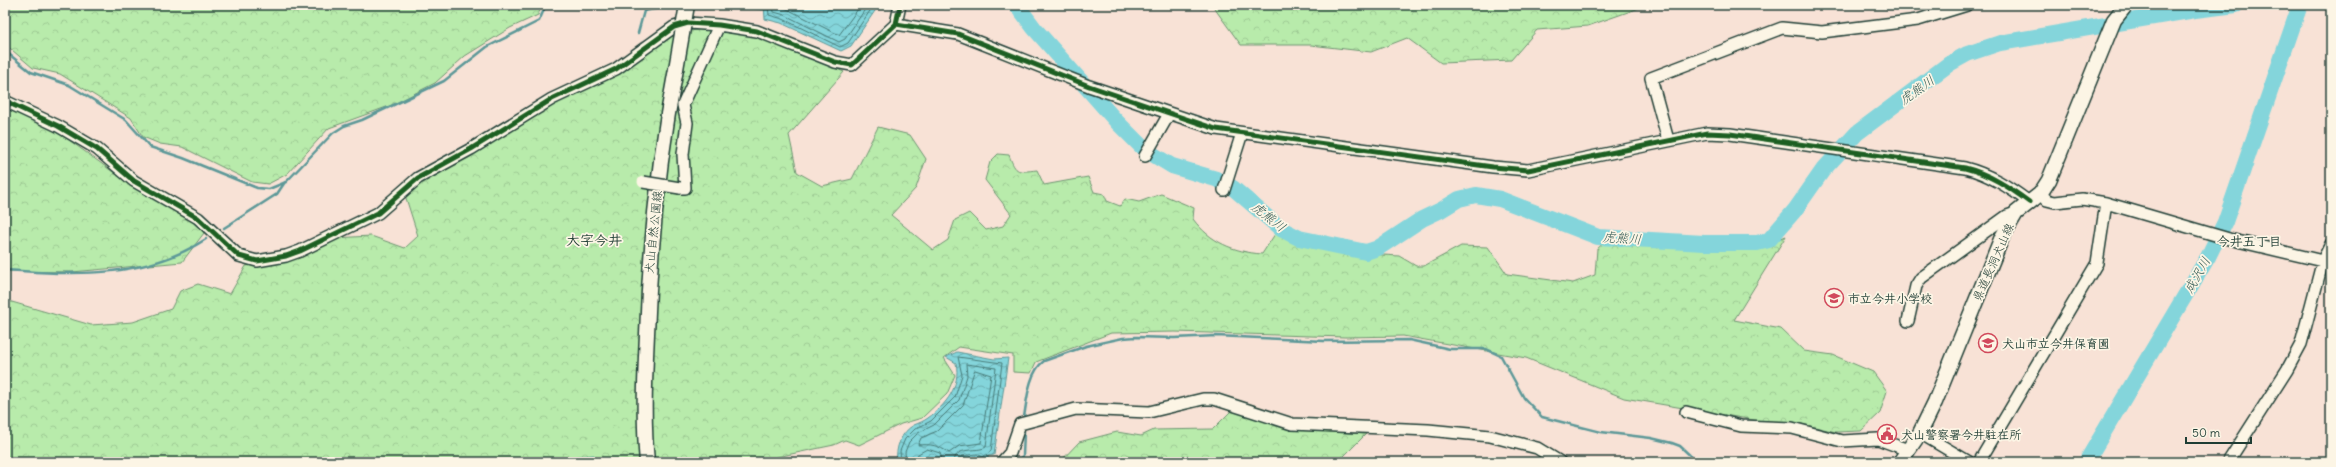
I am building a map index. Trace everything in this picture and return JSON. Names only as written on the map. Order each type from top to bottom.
[{"type":"main road","name":"犬山自然公園線","points":[[647,462],[644,399],[649,277],[658,183],[687,5]]},
{"type":"main road","name":"県道長洞犬山線","points":[[1900,462],[1920,433],[1935,402],[1996,249],[2016,213],[2034,198],[2049,180],[2111,25],[2125,5]]},
{"type":"street","points":[[896,24],[900,5]]},
{"type":"street","points":[[1668,140],[1651,78],[1782,28],[1822,32],[1918,20],[1967,5]]},
{"type":"street","points":[[5,101],[58,126],[97,150],[134,181],[198,218],[232,252],[247,259],[257,261],[286,256],[300,251],[378,213],[418,178],[471,149],[552,99],[616,69],[674,27],[688,23],[719,25],[757,31],[846,66],[857,62],[888,29],[896,24],[958,34],[1085,85],[1216,129],[1493,167],[1528,170],[1707,133],[1730,134],[1977,171],[2034,198],[2055,202],[2082,199],[2106,203],[2229,239],[2327,261]]},
{"type":"street","points":[[643,182],[685,188],[683,154],[687,123],[683,105],[719,25]]},
{"type":"street","points":[[1145,156],[1169,114]]},
{"type":"street","points":[[1224,190],[1242,133]]},
{"type":"street","points":[[1979,462],[2097,263],[2106,203]]},
{"type":"street","points":[[1908,321],[1916,286],[1921,278],[2007,216],[2016,213]]},
{"type":"street","points":[[2228,462],[2287,370],[2301,344],[2331,244]]},
{"type":"street","points":[[1002,462],[1010,453],[1020,424],[1076,409],[1149,412],[1203,399],[1229,402],[1292,424],[1428,430],[1490,436],[1537,448],[1560,462]]},
{"type":"street","points":[[1686,412],[1741,426],[1792,428],[1842,441],[1878,439],[1908,450]]},
{"type":"street","points":[[1920,433],[1969,462]]},
{"type":"green space","points":[[5,5],[542,5],[538,15],[510,28],[465,56],[435,83],[392,105],[329,128],[287,174],[268,184],[252,182],[182,147],[160,144],[143,137],[131,118],[60,74],[33,68],[5,44]]},
{"type":"green space","points":[[1212,5],[1648,5],[1588,26],[1537,30],[1511,60],[1441,63],[1407,38],[1371,52],[1311,45],[1241,45]]},
{"type":"green space","points":[[709,28],[756,34],[844,72],[789,135],[797,172],[822,186],[852,179],[878,127],[910,135],[926,159],[916,188],[891,215],[933,250],[948,240],[955,220],[969,213],[986,230],[1003,226],[1011,214],[985,180],[990,162],[998,154],[1009,155],[1014,166],[1018,170],[1037,170],[1044,185],[1088,177],[1094,192],[1104,194],[1107,201],[1120,206],[1125,199],[1139,202],[1161,194],[1194,208],[1193,219],[1215,240],[1232,248],[1252,253],[1262,254],[1277,231],[1294,240],[1354,253],[1399,256],[1416,266],[1424,266],[1461,246],[1488,247],[1507,274],[1573,283],[1595,275],[1597,249],[1607,240],[1689,245],[1762,246],[1786,236],[1734,320],[1781,329],[1804,351],[1833,355],[1873,372],[1887,391],[1880,413],[1861,431],[1836,432],[1793,422],[1760,421],[1624,398],[1526,358],[1403,336],[1345,337],[1175,332],[1111,333],[1036,362],[1031,373],[1013,372],[1013,355],[959,347],[944,358],[955,375],[947,394],[922,418],[901,424],[859,445],[845,440],[834,445],[777,457],[771,462],[5,462],[5,300],[91,325],[133,322],[171,309],[180,291],[198,284],[230,294],[246,266],[288,259],[334,238],[371,236],[405,248],[418,236],[405,195],[423,180],[671,34]]},
{"type":"green space","points":[[5,105],[62,135],[131,185],[197,223],[204,233],[182,262],[72,272],[5,271]]},
{"type":"green space","points":[[1234,408],[1291,429],[1366,434],[1338,462],[1060,462],[1079,442],[1117,432],[1141,436],[1154,430],[1213,429]]},
{"type":"water","points":[[764,5],[879,5],[851,46],[841,51],[781,23],[765,19]]},
{"type":"water","points":[[957,352],[994,359],[1008,358],[994,455],[988,456],[988,462],[979,462],[978,458],[947,462],[927,458],[923,462],[897,462],[897,451],[902,436],[909,428],[935,413],[951,394],[956,379],[956,363],[946,357]]},
{"type":"water","points":[[594,455],[594,462],[564,462],[566,458],[569,457]]},
{"type":"waterway","points":[[5,51],[31,72],[69,85],[126,120],[150,147],[183,158],[257,188],[269,189],[286,182],[333,133],[344,126],[362,120],[444,81],[487,47],[539,21],[546,5]]},
{"type":"waterway","points":[[638,33],[644,11],[676,5]]},
{"type":"waterway","points":[[726,5],[767,9]]},
{"type":"waterway","name":"虎熊川","points":[[1017,5],[1034,28],[1117,122],[1144,149],[1172,166],[1216,179],[1233,188],[1281,229],[1299,238],[1366,252],[1378,248],[1422,219],[1459,199],[1476,195],[1500,199],[1598,237],[1704,243],[1757,243],[1769,240],[1795,210],[1823,170],[1857,133],[1949,64],[1967,54],[2000,43],[2195,10],[2236,5]]},
{"type":"waterway","name":"成沢川","points":[[2086,462],[2208,257],[2225,222],[2300,5]]},
{"type":"waterway","points":[[224,228],[277,194],[285,182]]},
{"type":"waterway","points":[[5,270],[83,273],[134,268],[183,252],[206,239]]},
{"type":"waterway","points":[[1024,417],[1032,379],[1035,372],[1044,361],[1086,346],[1123,338],[1216,336],[1324,341],[1409,340],[1450,349],[1486,349],[1501,356],[1524,398],[1542,417],[1601,432],[1651,438],[1672,443],[1680,446],[1697,462]]},
{"type":"waterway","points":[[1014,462],[1023,456],[1024,431]]},
{"type":"cycle path","points":[[5,101],[58,126],[97,149],[134,181],[198,218],[239,256],[257,261],[286,256],[300,251],[378,213],[418,178],[471,149],[552,99],[616,69],[674,27],[688,23],[719,25],[757,31],[835,62],[852,65],[896,24],[900,5]]},
{"type":"cycle path","points":[[896,24],[958,34],[1089,86],[1216,129],[1493,167],[1528,170],[1707,133],[1730,134],[1965,168],[1998,182],[2029,202]]},
{"type":"place","name":"市立今井小学校","points":[[1834,298]]},
{"type":"place","name":"犬山市立今井保育園","points":[[1988,343]]},
{"type":"place","name":"犬山警察署今井駐在所","points":[[1887,434]]},
{"type":"district","name":"大字今井","points":[[594,240]]},
{"type":"district","name":"今井五丁目","points":[[2249,241]]}]
